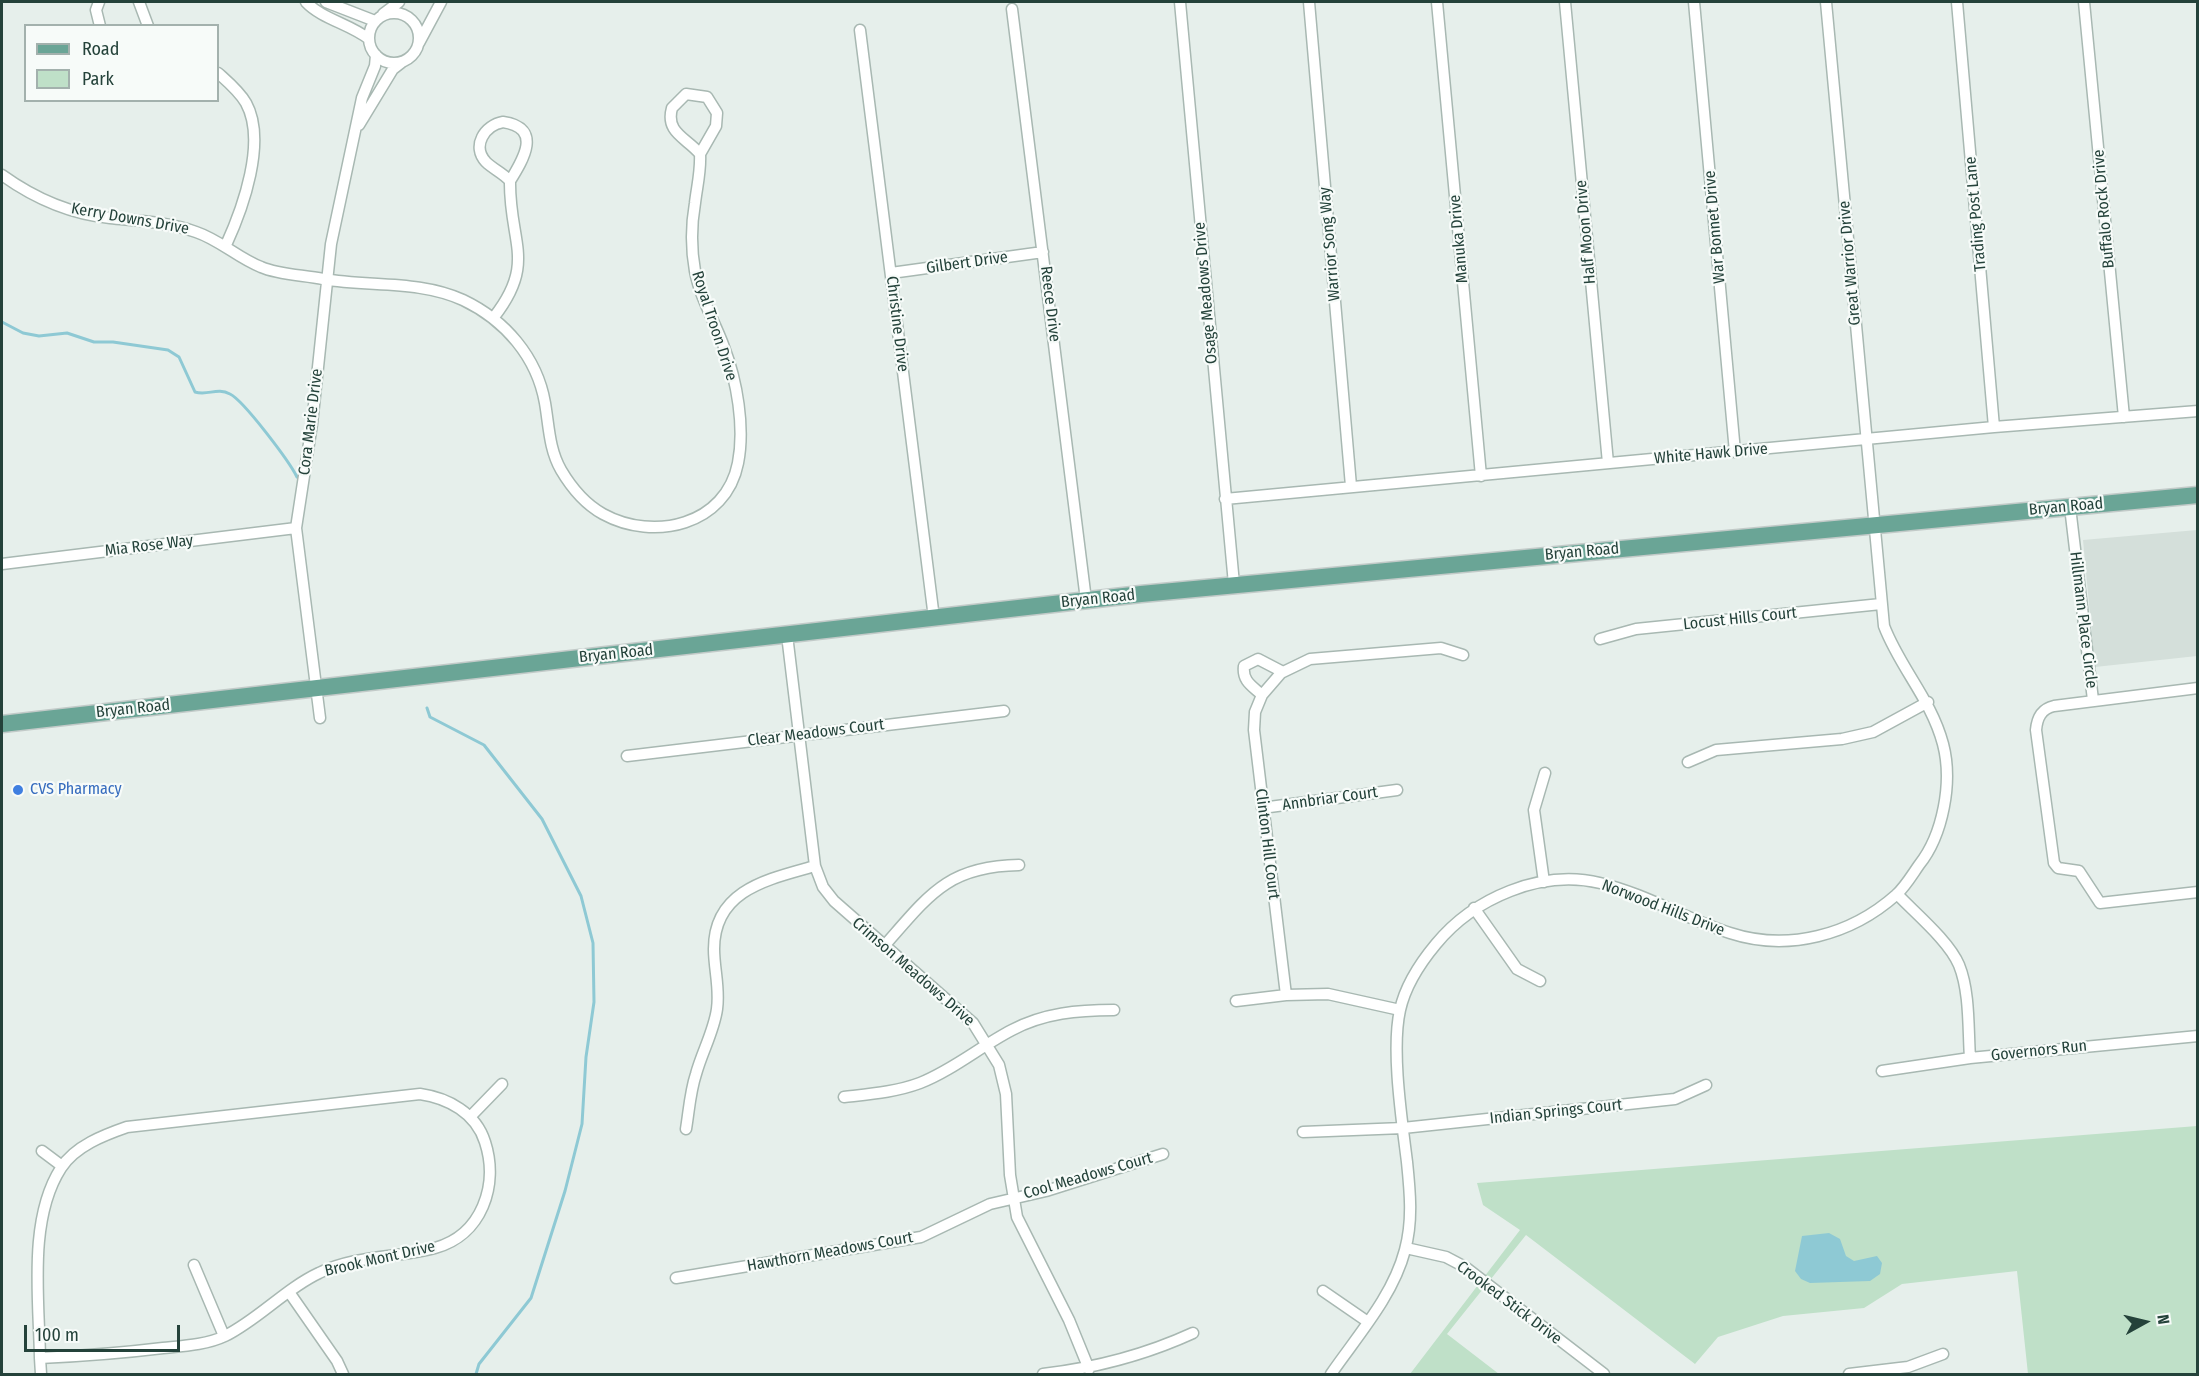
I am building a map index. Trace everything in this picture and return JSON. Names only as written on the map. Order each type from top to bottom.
[{"type":"main road","name":"Bryan Road","points":[[2,724],[1234,584],[2198,495]]},
{"type":"street","points":[[99,2],[96,10],[100,24]]},
{"type":"street","points":[[139,2],[147,24]]},
{"type":"street","points":[[306,2],[313,9],[345,23],[369,39],[376,55],[390,63],[402,62],[413,55],[441,2]]},
{"type":"street","points":[[326,2],[377,20],[393,13],[408,16],[417,28],[419,43]]},
{"type":"street","points":[[369,39],[377,20],[399,2]]},
{"type":"street","name":"Osage Meadows Drive","points":[[1180,2],[1234,584]]},
{"type":"street","name":"Warrior Song Way","points":[[1309,2],[1351,486]]},
{"type":"street","name":"Manuka Drive","points":[[1437,2],[1480,476]]},
{"type":"street","name":"Half Moon Drive","points":[[1564,2],[1608,463]]},
{"type":"street","name":"War Bonnet Drive","points":[[1694,2],[1735,452]]},
{"type":"street","name":"Great Warrior Drive","points":[[1826,2],[1874,525]]},
{"type":"street","name":"Trading Post Lane","points":[[1957,2],[1994,427]]},
{"type":"street","name":"Buffalo Rock Drive","points":[[2084,2],[2124,417]]},
{"type":"street","name":"Reece Drive","points":[[1012,9],[1086,600]]},
{"type":"street","name":"Christine Drive","points":[[860,30],[934,618]]},
{"type":"street","name":"Cora Marie Drive","points":[[320,718],[296,528],[312,424],[341,186],[357,128],[362,98],[375,66],[376,55]]},
{"type":"street","name":"Cora Marie Drive","points":[[357,128],[393,69],[402,62]]},
{"type":"street","points":[[219,73],[245,101],[254,124],[255,137],[254,153],[237,222],[226,245]]},
{"type":"street","name":"Royal Troon Drive","points":[[328,280],[425,288],[462,300],[494,317],[523,350],[536,372],[544,398],[555,459],[579,495],[604,515],[635,524],[666,526],[697,519],[709,513],[718,504],[734,479],[740,441],[733,377],[725,349],[702,295],[693,253],[692,224],[700,154],[716,126],[717,113],[707,97],[686,94],[672,108],[671,126],[677,135],[700,154]]},
{"type":"street","points":[[494,317],[513,289],[518,274],[519,261],[511,212],[510,181],[526,154],[527,146],[523,132],[511,123],[495,123],[483,134],[480,149],[488,164],[510,181]]},
{"type":"street","name":"Kerry Downs Drive","points":[[2,175],[34,196],[81,213],[171,225],[196,232],[226,245],[262,268],[328,280]]},
{"type":"street","name":"Gilbert Drive","points":[[891,273],[1043,252]]},
{"type":"street","name":"White Hawk Drive","points":[[1225,499],[1994,427],[2198,411]]},
{"type":"street","name":"Hillmann Place Circle","points":[[2070,507],[2093,700],[2047,708],[2040,715],[2037,725],[2054,863],[2058,868],[2079,871],[2100,903],[2198,892]]},
{"type":"street","name":"Norwood Hills Drive","points":[[1331,1374],[1394,1284],[1406,1248],[1410,1196],[1398,1060],[1400,1010],[1424,960],[1436,943],[1474,908],[1509,891],[1544,882],[1588,881],[1603,884],[1730,933],[1781,941],[1804,939],[1850,926],[1897,894],[1925,858],[1938,829],[1946,793],[1944,748],[1928,702],[1892,647],[1884,626],[1874,525]]},
{"type":"street","name":"Mia Rose Way","points":[[2,564],[296,528]]},
{"type":"street","name":"Locust Hills Court","points":[[1600,639],[1636,629],[1881,604]]},
{"type":"street","name":"Crimson Meadows Drive","points":[[787,635],[815,866],[823,887],[856,922],[972,1023],[988,1044],[999,1065],[1006,1094],[1012,1198],[1023,1233],[1069,1320],[1089,1369]]},
{"type":"street","name":"Clinton Hill Court","points":[[1286,995],[1253,722],[1262,695],[1283,672],[1310,659],[1441,648],[1463,655]]},
{"type":"street","points":[[1262,695],[1247,683],[1243,672],[1244,666],[1258,659],[1283,672]]},
{"type":"street","points":[[2093,700],[2198,688]]},
{"type":"street","points":[[1688,762],[1716,750],[1842,739],[1873,732],[1928,702]]},
{"type":"street","name":"Clear Meadows Court","points":[[627,756],[1004,711]]},
{"type":"street","points":[[1544,882],[1534,810],[1545,773]]},
{"type":"street","name":"Annbriar Court","points":[[1262,808],[1397,790]]},
{"type":"street","points":[[885,945],[922,903],[944,883],[970,870],[1019,865]]},
{"type":"street","points":[[686,1129],[695,1077],[717,1009],[719,990],[714,949],[715,933],[722,916],[742,892],[759,883],[815,866]]},
{"type":"street","points":[[1897,894],[1948,948],[1959,964],[1964,986],[1970,1058]]},
{"type":"street","points":[[1474,908],[1517,969],[1540,981]]},
{"type":"street","points":[[1236,1001],[1286,995],[1328,994],[1400,1010]]},
{"type":"street","points":[[844,1097],[889,1092],[923,1082],[1035,1020],[1063,1013],[1114,1010]]},
{"type":"street","name":"Governors Run","points":[[1882,1071],[1970,1058],[2198,1036]]},
{"type":"street","points":[[470,1117],[502,1084]]},
{"type":"street","name":"Indian Springs Court","points":[[1304,1132],[1403,1128],[1675,1099],[1706,1085]]},
{"type":"street","name":"Brook Mont Drive","points":[[40,1358],[111,1354],[192,1345],[224,1336],[319,1272],[397,1253],[435,1248],[452,1240],[474,1222],[485,1207],[491,1160],[483,1133],[455,1104],[420,1094],[127,1127],[96,1139],[62,1166],[47,1198],[38,1249],[40,1358],[41,1374]]},
{"type":"street","points":[[42,1151],[62,1166]]},
{"type":"street","name":"Cool Meadows Court","points":[[1012,1198],[1076,1183],[1163,1154]]},
{"type":"street","name":"Hawthorn Meadows Court","points":[[676,1278],[921,1237],[990,1204],[1012,1198]]},
{"type":"street","name":"Crooked Stick Drive","points":[[1406,1248],[1446,1257],[1465,1268],[1604,1374]]},
{"type":"street","points":[[194,1265],[224,1336]]},
{"type":"street","points":[[1323,1291],[1368,1322]]},
{"type":"street","points":[[289,1292],[337,1361],[343,1374]]},
{"type":"street","points":[[1043,1374],[1089,1369],[1165,1346],[1193,1333]]},
{"type":"street","points":[[1850,1374],[1908,1367],[1942,1354]]},
{"type":"shaded area","points":[[2197,530],[2197,656],[2095,667],[2083,540]]},
{"type":"green space","points":[[2197,1126],[2197,1374],[2028,1374],[2017,1271],[1902,1284],[1864,1308],[1783,1316],[1718,1337],[1695,1364],[1526,1235],[1447,1334],[1499,1374],[1410,1374],[1520,1230],[1483,1205],[1477,1183]]},
{"type":"water","points":[[1829,1233],[1840,1239],[1846,1256],[1854,1261],[1877,1256],[1882,1263],[1880,1274],[1870,1281],[1810,1283],[1801,1279],[1795,1271],[1802,1236]]},
{"type":"waterway","points":[[2,322],[23,333],[39,336],[67,333],[94,342],[113,342],[168,350],[179,357],[195,392],[221,391],[237,399],[266,432],[297,477]]},
{"type":"waterway","points":[[427,708],[430,717],[484,745],[542,819],[581,896],[593,943],[594,1002],[586,1057],[582,1124],[565,1191],[531,1298],[479,1364],[476,1374]]},
{"type":"place","name":"CVS Pharmacy","points":[[18,790]]}]
